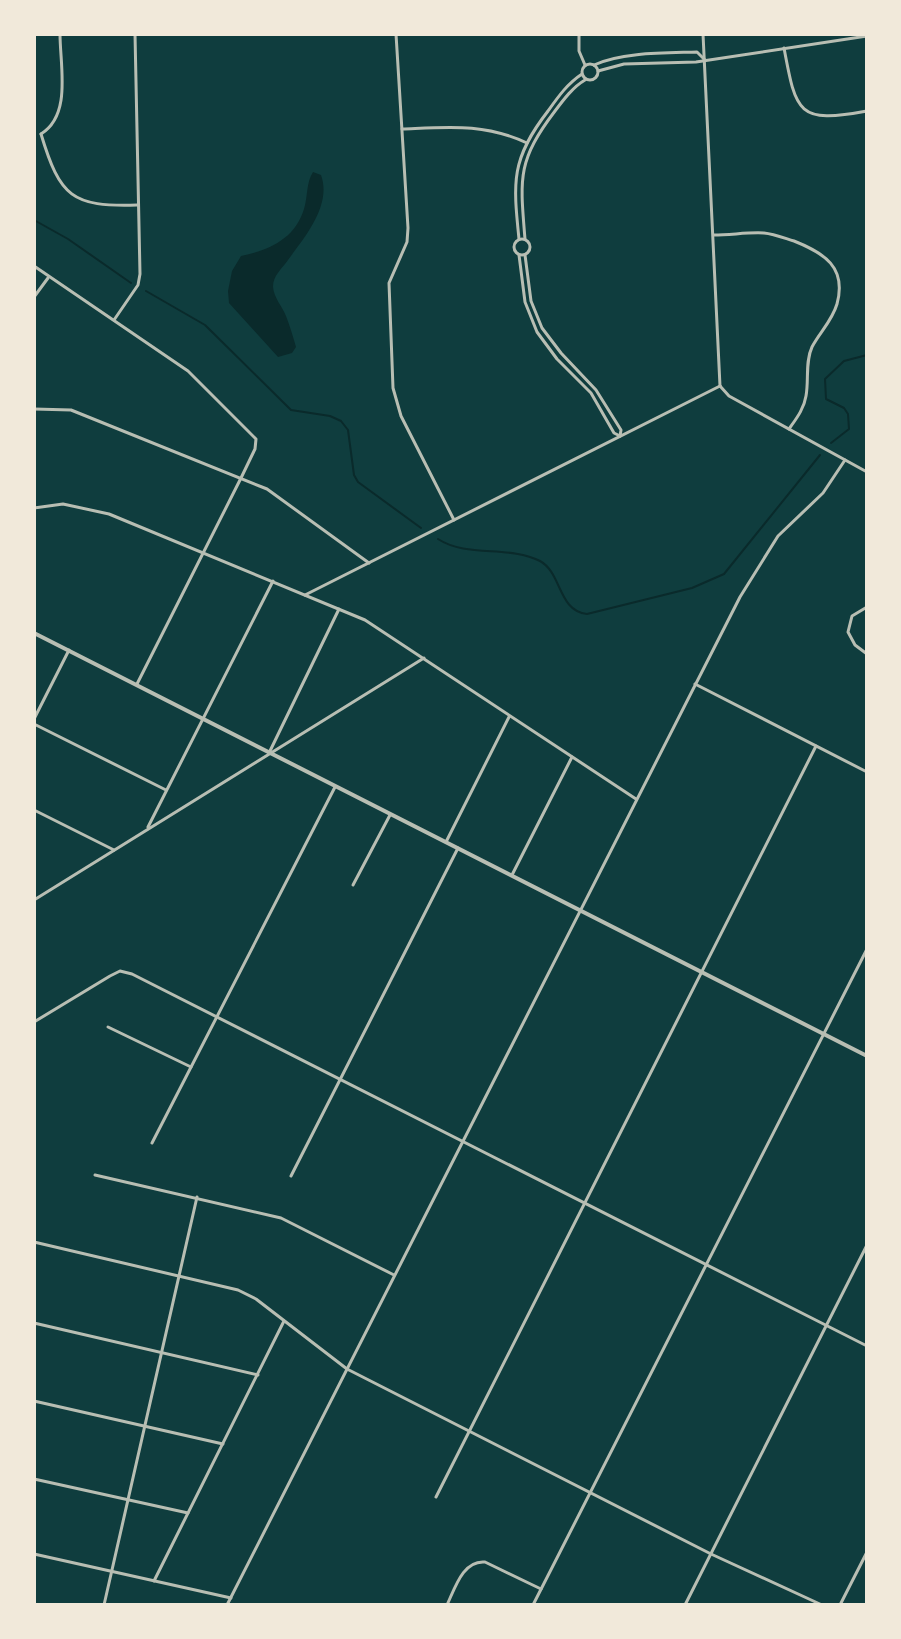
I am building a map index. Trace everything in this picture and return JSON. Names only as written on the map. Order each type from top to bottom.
[{"type":"street","points":[[34,135],[53,125],[60,111],[60,34]]},
{"type":"street","points":[[114,320],[138,285],[135,34]]},
{"type":"street","points":[[396,34],[408,228],[407,242],[389,283],[393,388],[401,416],[454,520]]},
{"type":"street","points":[[579,34],[579,51],[585,65],[582,74],[560,94],[526,142],[516,172],[519,239],[514,246],[519,255],[525,302],[537,332],[557,359],[591,393],[614,433],[620,436]]},
{"type":"street","points":[[703,34],[720,386],[729,396],[867,472]]},
{"type":"street","points":[[598,71],[624,64],[705,60],[867,35]]},
{"type":"street","points":[[784,48],[793,93],[803,107],[829,118],[867,111]]},
{"type":"street","points":[[585,65],[623,57],[697,52],[705,60]]},
{"type":"street","points":[[666,54],[667,63]]},
{"type":"street","points":[[594,65],[598,71]]},
{"type":"street","points":[[598,71],[595,79],[585,80],[564,99],[531,145],[523,174],[525,239],[531,247],[525,255],[531,301],[542,328],[596,390],[621,430],[620,436]]},
{"type":"street","points":[[582,74],[585,80]]},
{"type":"street","points":[[402,129],[484,128],[501,131],[531,145]]},
{"type":"street","points":[[41,134],[53,170],[64,187],[75,196],[100,206],[138,205]]},
{"type":"street","points":[[714,235],[766,233],[780,236],[827,257],[838,279],[837,303],[831,319],[812,347],[802,410],[789,429]]},
{"type":"street","points":[[519,239],[525,239]]},
{"type":"street","points":[[519,255],[525,255]]},
{"type":"street","points":[[34,266],[188,371],[256,439],[241,478],[136,686]]},
{"type":"street","points":[[34,297],[49,277]]},
{"type":"street","points":[[305,595],[720,386]]},
{"type":"street","points":[[34,409],[71,410],[267,489],[369,563]]},
{"type":"street","points":[[227,1605],[636,799],[765,554],[778,536],[828,487],[845,460]]},
{"type":"street","points":[[34,508],[47,504],[85,507],[109,514],[365,620],[636,799]]},
{"type":"street","points":[[146,830],[273,581]]},
{"type":"street","points":[[867,607],[852,616],[848,632],[855,645],[867,654]]},
{"type":"street","points":[[268,753],[339,609]]},
{"type":"street","points":[[34,633],[867,1056]]},
{"type":"street","points":[[69,650],[34,721],[166,790]]},
{"type":"street","points":[[34,900],[424,658]]},
{"type":"street","points":[[695,684],[867,772]]},
{"type":"street","points":[[446,842],[510,715]]},
{"type":"street","points":[[436,1497],[816,746]]},
{"type":"street","points":[[512,875],[573,757]]},
{"type":"street","points":[[152,1143],[335,787]]},
{"type":"street","points":[[34,810],[114,850]]},
{"type":"street","points":[[353,885],[390,815]]},
{"type":"street","points":[[291,1176],[458,848]]},
{"type":"street","points":[[533,1605],[867,949]]},
{"type":"street","points":[[34,1022],[120,971],[132,974],[867,1346]]},
{"type":"street","points":[[108,1027],[191,1067]]},
{"type":"street","points":[[95,1175],[281,1218],[394,1275]]},
{"type":"street","points":[[104,1605],[197,1197]]},
{"type":"street","points":[[34,1242],[238,1290],[256,1299],[347,1369],[711,1554],[822,1605]]},
{"type":"street","points":[[685,1605],[867,1245]]},
{"type":"street","points":[[154,1581],[284,1321]]},
{"type":"street","points":[[34,1323],[258,1375]]},
{"type":"street","points":[[34,1401],[223,1444]]},
{"type":"street","points":[[34,1479],[188,1513]]},
{"type":"street","points":[[840,1605],[867,1552]]},
{"type":"street","points":[[34,1554],[231,1598]]},
{"type":"street","points":[[447,1605],[461,1577],[477,1561],[541,1589]]},
{"type":"water","points":[[313,172],[321,175],[323,198],[320,209],[309,231],[273,283],[296,347],[292,353],[278,357],[229,303],[228,291],[232,271],[241,256],[280,242],[294,228],[304,209]]},
{"type":"waterway","points":[[34,220],[68,239],[131,283]]},
{"type":"waterway","points":[[146,291],[205,325],[291,410],[330,416],[341,421],[348,430],[354,475],[358,482],[421,528]]},
{"type":"waterway","points":[[831,443],[849,429],[848,414],[844,408],[826,399],[825,379],[844,361],[867,355]]},
{"type":"waterway","points":[[438,539],[462,548],[515,553],[540,561],[553,574],[571,606],[587,614],[692,588],[724,574],[820,455]]}]
